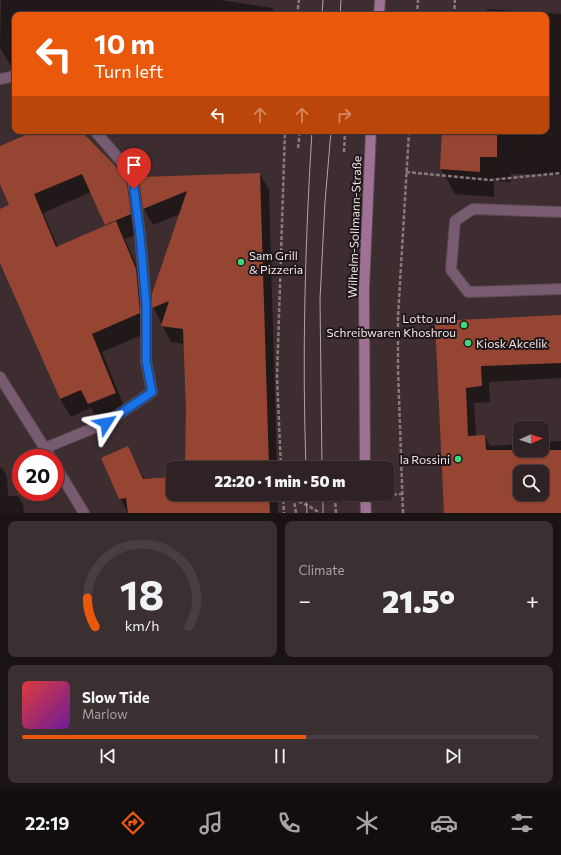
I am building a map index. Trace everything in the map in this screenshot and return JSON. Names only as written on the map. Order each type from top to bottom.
[{"type":"street","points":[[0,79],[12,77]]},
{"type":"street","points":[[0,377],[45,448],[106,423],[152,392],[146,361],[146,304],[140,235],[132,174],[98,134]]},
{"type":"street","name":"Wilhelm-Sollmann-Straße","points":[[365,461],[364,289],[371,134]]},
{"type":"street","points":[[561,212],[473,209],[455,221],[451,270],[468,292],[561,289]]},
{"type":"street","points":[[64,479],[84,513]]},
{"type":"street","points":[[365,501],[366,513]]},
{"type":"path","points":[[297,12],[299,0]]},
{"type":"path","points":[[417,12],[418,0]]},
{"type":"path","points":[[454,12],[455,0]]},
{"type":"path","points":[[281,461],[277,377],[285,134]]},
{"type":"path","points":[[298,148],[300,134]]},
{"type":"path","points":[[344,152],[345,134]]},
{"type":"path","points":[[403,513],[398,325],[409,134]]},
{"type":"path","points":[[406,172],[490,180],[561,173]]},
{"type":"path","points":[[283,501],[284,513]]},
{"type":"path","points":[[294,501],[296,513]]},
{"type":"path","points":[[297,501],[320,513]]},
{"type":"building","points":[[28,134],[84,134],[126,177],[131,214],[105,225],[82,174],[34,194],[56,247],[116,221],[136,269],[140,313],[92,334],[116,393],[88,404],[81,390],[60,399],[0,263],[0,209],[9,205],[0,184],[0,146]]},
{"type":"building","points":[[442,134],[497,134],[497,157],[480,157],[480,172],[440,169]]},
{"type":"building","points":[[260,173],[269,461],[185,461],[186,410],[183,329],[161,326],[169,301],[152,308],[152,294],[187,191],[143,209],[139,177]]},
{"type":"building","points":[[561,315],[561,363],[481,366],[482,386],[466,388],[468,436],[485,435],[486,450],[513,450],[513,457],[549,457],[549,450],[561,450],[561,513],[444,513],[435,321]]},
{"type":"building","points":[[128,446],[143,479],[166,477],[166,501],[269,501],[270,513],[128,513],[126,498],[119,499],[101,458]]},
{"type":"tram line","points":[[322,12],[323,0]]},
{"type":"tram line","points":[[340,12],[341,0]]},
{"type":"tram line","points":[[306,461],[304,384],[305,300],[312,134]]},
{"type":"tram line","points":[[322,461],[320,299],[325,202],[331,134]]},
{"type":"tram line","points":[[306,501],[307,513]]},
{"type":"tram line","points":[[323,501],[323,513]]},
{"type":"place","name":"Sam Grill & Pizzeria","points":[[241,262]]},
{"type":"place","name":"Lotto und Schreibwaren Khoshrou","points":[[464,325]]},
{"type":"place","name":"Kiosk Akcelik","points":[[468,343]]},
{"type":"place","name":"la Rossini","points":[[458,459]]},
{"type":"route","points":[[106,423],[152,392],[146,361],[146,304],[134,189]]}]
